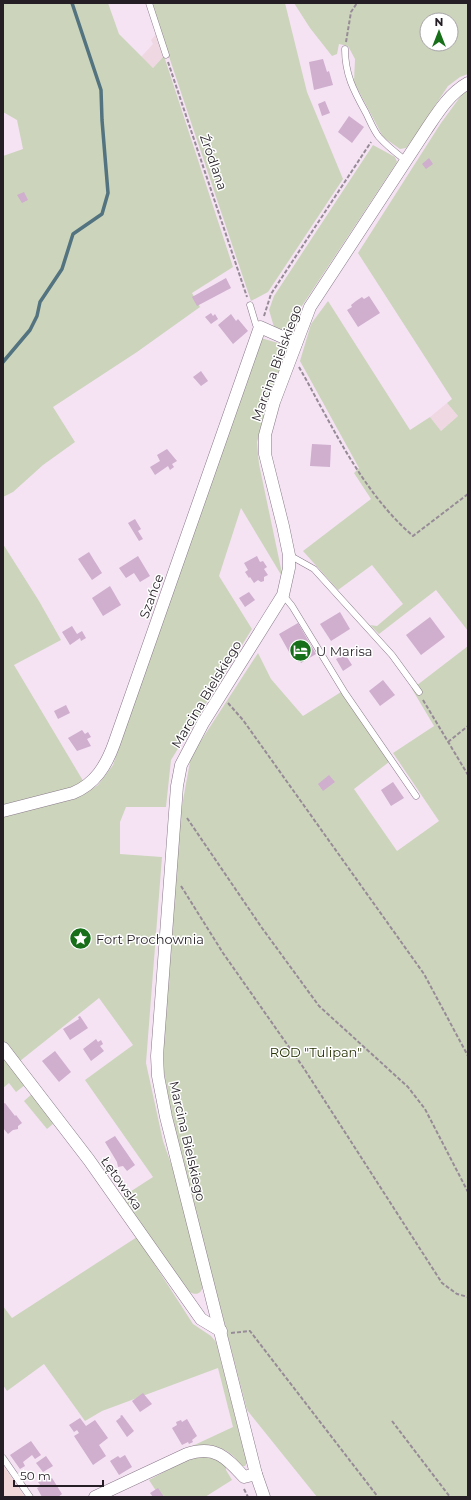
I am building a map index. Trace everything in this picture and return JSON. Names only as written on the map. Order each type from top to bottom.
[{"type":"street","name":"Marcina Bielskiego","points":[[264,1497],[256,1474],[166,1117],[158,1076],[158,1033],[177,786],[181,765],[203,723],[283,595],[289,568],[289,555],[267,465],[265,454],[265,435],[274,402],[310,307],[405,160],[446,101],[457,90],[468,83]]},
{"type":"street","points":[[260,327],[296,343]]},
{"type":"street","name":"Szańce","points":[[3,811],[73,793],[84,788],[92,782],[99,773],[110,754],[260,327]]},
{"type":"street","name":"Łętowska","points":[[3,1048],[89,1160],[201,1319],[221,1331]]},
{"type":"street","points":[[95,1497],[195,1451],[208,1451],[219,1454],[232,1464],[244,1477],[256,1474]]},
{"type":"lane","points":[[148,3],[166,55]]},
{"type":"lane","points":[[345,49],[346,69],[350,80],[356,95],[376,133],[386,144],[405,160]]},
{"type":"lane","points":[[250,305],[256,325],[260,327]]},
{"type":"lane","points":[[289,555],[314,569],[392,655],[419,692]]},
{"type":"lane","points":[[283,595],[292,606],[345,693],[416,796]]},
{"type":"lane","points":[[3,1458],[30,1497]]},
{"type":"path","points":[[345,49],[351,12],[357,3]]},
{"type":"path","name":"Źródlana","points":[[166,55],[250,305]]},
{"type":"path","points":[[260,327],[271,294],[376,133]]},
{"type":"path","points":[[290,357],[299,366],[358,472],[399,524],[413,536],[468,494]]},
{"type":"path","points":[[419,692],[468,775]]},
{"type":"path","points":[[221,695],[243,720],[424,974],[468,1056]]},
{"type":"path","points":[[448,742],[468,726]]},
{"type":"path","points":[[175,810],[184,814],[262,928],[319,1006],[408,1088],[426,1109],[468,1192]]},
{"type":"path","points":[[169,884],[181,886],[223,953],[303,1067],[442,1282],[457,1294],[468,1297]]},
{"type":"path","points":[[221,1331],[234,1334],[250,1331],[378,1497]]},
{"type":"path","points":[[392,1421],[450,1497]]},
{"type":"shaded area","points":[[156,34],[164,56],[153,68],[141,57],[153,44],[151,40]]},
{"type":"shaded area","points":[[447,403],[458,416],[441,431],[430,417]]},
{"type":"shaded area","points":[[3,1465],[25,1497],[3,1497]]},
{"type":"green space","points":[[3,3],[108,3],[119,34],[153,68],[164,56],[233,267],[192,293],[200,307],[137,352],[53,407],[75,442],[43,465],[13,492],[3,497],[3,156],[23,149],[17,120],[3,112]]},
{"type":"green space","points":[[151,3],[285,3],[307,92],[343,179],[268,292],[251,301]]},
{"type":"green space","points":[[294,3],[468,3],[468,74],[460,77],[448,86],[406,148],[400,149],[383,137],[354,82],[355,59],[348,46],[339,44],[337,54],[332,56],[310,28]]},
{"type":"green space","points":[[468,91],[468,631],[436,590],[379,634],[370,625],[377,626],[403,604],[372,565],[338,590],[303,551],[371,499],[354,473],[359,468],[300,361],[311,324],[328,301],[410,430],[430,417],[441,431],[458,416],[447,403],[452,399],[358,253],[441,123],[463,93]]},
{"type":"green space","points":[[373,145],[395,157],[397,162],[298,312],[292,333],[274,327],[269,310],[274,296]]},
{"type":"green space","points":[[261,338],[288,346],[257,442],[259,464],[283,578],[241,508],[219,576],[252,629],[171,760],[166,807],[126,807],[120,822],[120,854],[162,857],[146,1063],[163,1141],[181,1192],[203,1283],[201,1292],[194,1294],[188,1291],[122,1197],[153,1177],[85,1080],[133,1045],[99,998],[20,1061],[3,1040],[3,816],[86,793],[98,785],[113,765]]},
{"type":"green space","points":[[3,544],[39,601],[61,640],[14,665],[85,784],[3,807]]},
{"type":"green space","name":"ROD \"Tulipan\"","points":[[468,646],[468,1497],[317,1497],[247,1410],[173,1126],[164,1072],[164,1033],[176,839],[191,756],[258,653],[271,679],[303,716],[341,692],[389,762],[354,789],[397,851],[439,821],[393,753],[434,726],[412,689]]},
{"type":"green space","points":[[3,1057],[25,1085],[16,1092],[9,1083],[3,1088]]},
{"type":"green space","points":[[32,1094],[54,1123],[47,1129],[24,1101]]},
{"type":"green space","points":[[137,1237],[193,1324],[211,1336],[216,1342],[247,1463],[245,1466],[242,1466],[227,1451],[217,1447],[190,1447],[233,1427],[218,1368],[102,1411],[85,1421],[44,1364],[7,1391],[3,1385],[3,1306],[12,1318]]},
{"type":"green space","points":[[199,1456],[210,1457],[226,1466],[226,1470],[232,1480],[205,1497],[160,1497],[149,1480],[186,1460]]},
{"type":"building","points":[[323,59],[327,72],[329,71],[333,85],[314,90],[309,62]]},
{"type":"building","points":[[325,101],[330,113],[322,116],[318,104]]},
{"type":"building","points":[[349,116],[364,127],[352,143],[338,132]]},
{"type":"building","points":[[429,158],[433,164],[426,169],[422,164]]},
{"type":"building","points":[[24,192],[28,200],[22,203],[17,195]]},
{"type":"building","points":[[226,278],[231,288],[197,306],[192,297]]},
{"type":"building","points":[[369,296],[380,313],[358,327],[347,310],[362,297],[364,299]]},
{"type":"building","points":[[211,313],[213,316],[215,314],[218,319],[211,324],[205,317]]},
{"type":"building","points":[[231,314],[236,321],[238,319],[248,331],[233,344],[218,325]]},
{"type":"building","points":[[201,371],[208,381],[201,386],[193,377]]},
{"type":"building","points":[[312,444],[331,445],[330,467],[310,466]]},
{"type":"building","points":[[167,449],[177,461],[172,464],[174,467],[170,470],[168,466],[155,475],[150,467],[160,461],[157,455]]},
{"type":"building","points":[[135,519],[141,529],[138,531],[143,539],[139,541],[128,523]]},
{"type":"building","points":[[89,552],[102,573],[92,580],[78,559]]},
{"type":"building","points":[[138,556],[150,576],[140,582],[134,573],[126,578],[119,568]]},
{"type":"building","points":[[257,556],[260,562],[263,561],[267,567],[264,569],[268,575],[264,577],[264,581],[261,582],[258,580],[254,583],[245,572],[248,570],[244,563]]},
{"type":"building","points":[[110,586],[121,605],[103,616],[92,598]]},
{"type":"building","points":[[249,592],[255,600],[245,607],[239,598]]},
{"type":"building","points":[[340,612],[350,629],[331,641],[320,624]]},
{"type":"building","points":[[430,617],[445,637],[421,655],[406,635]]},
{"type":"building","points":[[298,623],[316,654],[301,663],[297,656],[293,659],[279,634]]},
{"type":"building","points":[[72,626],[77,634],[82,631],[86,638],[81,641],[80,638],[70,645],[62,632]]},
{"type":"building","points":[[345,654],[352,665],[343,671],[336,659]]},
{"type":"building","points":[[383,680],[395,695],[380,706],[369,691]]},
{"type":"building","points":[[66,705],[70,713],[58,719],[54,711]]},
{"type":"building","points":[[82,730],[85,734],[88,732],[91,737],[87,739],[91,746],[77,751],[68,738]]},
{"type":"building","points":[[329,775],[335,782],[323,791],[318,784]]},
{"type":"building","points":[[393,782],[404,798],[391,806],[381,790]]},
{"type":"building","points":[[80,1016],[88,1028],[70,1040],[63,1029],[79,1019],[78,1017]]},
{"type":"building","points":[[96,1039],[98,1042],[101,1040],[103,1044],[100,1046],[104,1051],[91,1061],[83,1049]]},
{"type":"building","points":[[55,1051],[71,1072],[59,1082],[42,1061]]},
{"type":"building","points":[[5,1103],[22,1123],[18,1126],[18,1129],[13,1130],[8,1134],[3,1128],[3,1104]]},
{"type":"building","points":[[115,1136],[135,1165],[127,1171],[123,1166],[118,1167],[117,1162],[105,1142]]},
{"type":"building","points":[[143,1393],[152,1404],[140,1412],[132,1401]]},
{"type":"building","points":[[122,1415],[134,1431],[127,1437],[116,1421]]},
{"type":"building","points":[[80,1418],[86,1426],[95,1420],[108,1438],[99,1445],[106,1456],[93,1465],[74,1436],[79,1433],[77,1430],[74,1432],[69,1425]]},
{"type":"building","points":[[187,1419],[197,1436],[192,1440],[193,1442],[189,1444],[188,1442],[182,1445],[172,1428],[177,1425],[176,1422],[181,1420],[182,1422]]},
{"type":"building","points":[[31,1441],[41,1455],[35,1459],[32,1455],[23,1462],[25,1466],[20,1469],[10,1455]]},
{"type":"building","points":[[125,1455],[132,1467],[119,1475],[110,1461],[118,1456],[120,1458]]},
{"type":"building","points":[[46,1456],[53,1466],[43,1472],[36,1463]]},
{"type":"building","points":[[46,1477],[48,1481],[52,1478],[62,1494],[58,1497],[42,1497],[37,1488],[41,1486],[38,1482]]},
{"type":"building","points":[[158,1488],[164,1497],[153,1497],[150,1493]]},
{"type":"waterway","points":[[3,362],[30,330],[37,316],[40,302],[62,269],[73,234],[102,214],[108,193],[101,90],[72,3]]},
{"type":"place","name":"U Marisa","points":[[301,651]]},
{"type":"place","name":"Fort Prochownia","points":[[81,939]]}]
